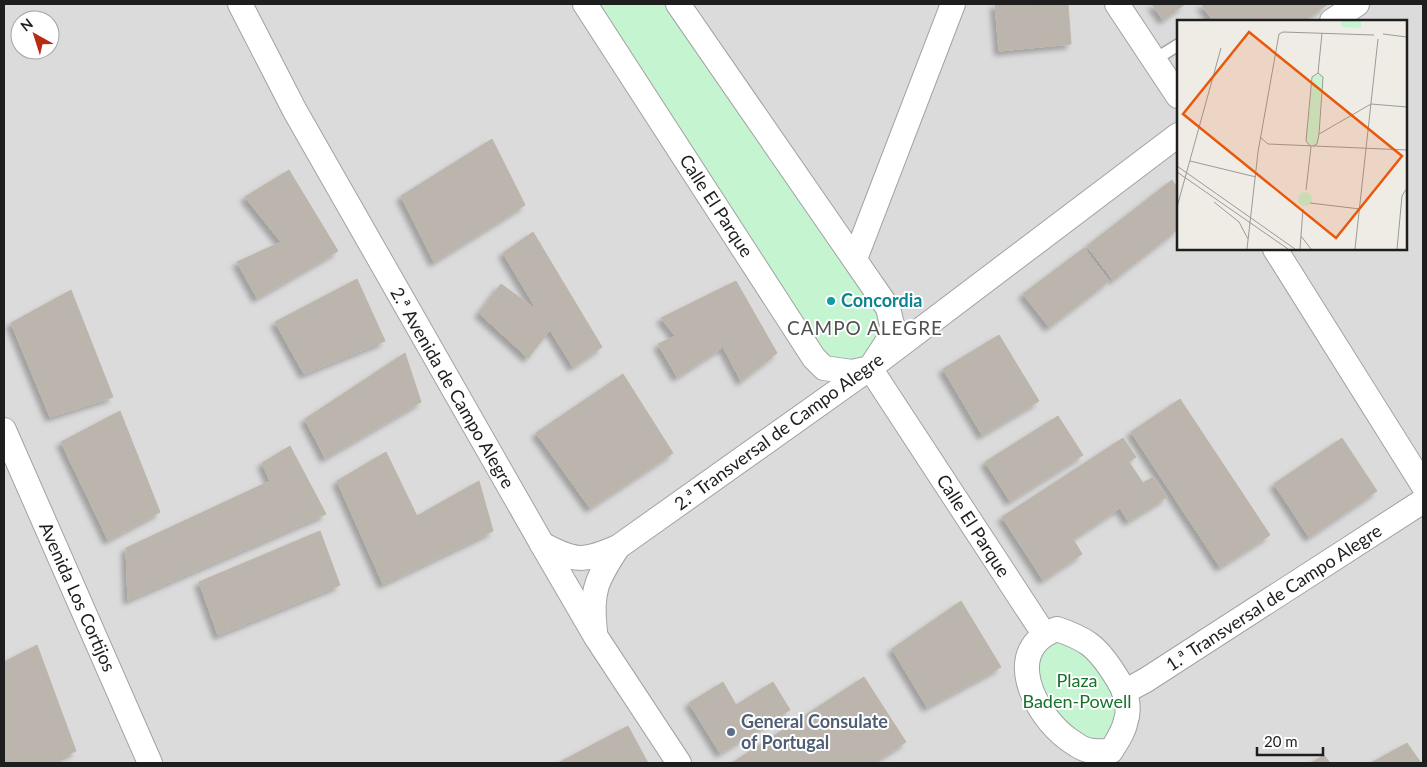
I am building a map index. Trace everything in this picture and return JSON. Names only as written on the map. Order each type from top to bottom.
[{"type":"street","name":"2.ª Avenida de Campo Alegre","points":[[240,4],[300,119],[542,544],[596,637],[679,763]]},
{"type":"street","name":"Calle El Parque","points":[[585,4],[814,358],[824,368],[852,372],[870,368],[1044,634]]},
{"type":"street","points":[[678,4],[888,308],[892,325],[889,339],[870,368]]},
{"type":"street","points":[[855,259],[953,4]]},
{"type":"street","points":[[1117,4],[1177,94]]},
{"type":"street","points":[[1333,20],[1356,4]]},
{"type":"street","name":"2.ª Transversal de Campo Alegre","points":[[542,544],[560,554],[573,558],[587,558],[618,547],[870,368],[1177,136]]},
{"type":"street","points":[[1276,250],[1423,485]]},
{"type":"street","name":"Avenida Los Cortijos","points":[[4,430],[150,763]]},
{"type":"street","name":"1.ª Transversal de Campo Alegre","points":[[1124,692],[1146,680],[1423,501]]},
{"type":"street","name":"2.ª Transversal de Campo Alegre","points":[[596,637],[593,612],[595,590],[598,579],[618,547]]},
{"type":"street","points":[[1057,629],[1077,636],[1091,645],[1103,658],[1124,692],[1127,701],[1127,719],[1116,757],[1088,750],[1058,732],[1046,719],[1032,695],[1028,677],[1031,648],[1044,634],[1057,629]]},
{"type":"lane","points":[[1154,60],[1177,46]]},
{"type":"shaded area","points":[[4,4],[1423,4],[1423,763],[4,763]]},
{"type":"green space","points":[[585,4],[678,4],[888,308],[870,368],[824,368]]},
{"type":"green space","name":"Plaza Baden-Powell","points":[[1057,629],[1114,675],[1122,733],[1087,750],[1032,695],[1044,634]]},
{"type":"building","points":[[995,4],[1068,5],[1071,44],[999,51]]},
{"type":"building","points":[[1152,4],[1185,4],[1163,20]]},
{"type":"building","points":[[1201,4],[1328,4],[1304,20],[1212,20]]},
{"type":"building","points":[[492,139],[525,205],[434,262],[401,196]]},
{"type":"building","points":[[289,170],[338,251],[257,298],[237,262],[281,242],[245,197]]},
{"type":"building","points":[[1172,180],[1177,188],[1177,230],[1113,280],[1087,246]]},
{"type":"building","points":[[533,232],[602,347],[573,367],[550,330],[528,358],[479,313],[501,284],[537,310],[503,253]]},
{"type":"building","points":[[1084,248],[1109,281],[1049,327],[1023,294]]},
{"type":"building","points":[[357,279],[385,341],[304,374],[275,322]]},
{"type":"building","points":[[736,281],[777,353],[741,381],[723,347],[677,377],[658,344],[675,336],[661,318]]},
{"type":"building","points":[[71,290],[113,397],[50,417],[11,323]]},
{"type":"building","points":[[999,335],[1039,401],[982,435],[943,369]]},
{"type":"building","points":[[405,353],[421,402],[325,458],[305,419]]},
{"type":"building","points":[[623,374],[673,453],[590,508],[536,433]]},
{"type":"building","points":[[1180,399],[1270,535],[1220,567],[1131,432]]},
{"type":"building","points":[[120,411],[160,512],[108,540],[61,442]]},
{"type":"building","points":[[1058,416],[1083,455],[1010,501],[985,462]]},
{"type":"building","points":[[1123,438],[1136,457],[1129,462],[1143,483],[1153,477],[1167,497],[1128,521],[1120,508],[1073,539],[1082,554],[1043,580],[1002,517]]},
{"type":"building","points":[[1342,438],[1377,491],[1309,537],[1274,484]]},
{"type":"building","points":[[290,446],[326,514],[128,600],[126,548],[270,481],[262,463]]},
{"type":"building","points":[[386,452],[417,516],[479,481],[493,531],[383,584],[337,481]]},
{"type":"building","points":[[320,531],[340,585],[218,635],[199,582]]},
{"type":"building","points":[[961,601],[1001,667],[927,707],[892,649]]},
{"type":"building","points":[[37,645],[76,751],[49,763],[4,763],[4,662]]},
{"type":"building","points":[[864,677],[906,742],[873,763],[732,763]]},
{"type":"building","name":"General Consulate of Portugal","points":[[723,682],[736,705],[773,682],[790,710],[720,753],[689,703]]},
{"type":"building","points":[[628,726],[648,763],[558,763]]},
{"type":"building","points":[[1407,743],[1421,763],[1371,763]]},
{"type":"building","points":[[1324,755],[1330,763],[1311,763]]},
{"type":"place","name":"Concordia","points":[[831,301]]},
{"type":"place","name":"General Consulate of Portugal","points":[[731,732]]},
{"type":"district","name":"CAMPO ALEGRE","points":[[865,328]]}]
